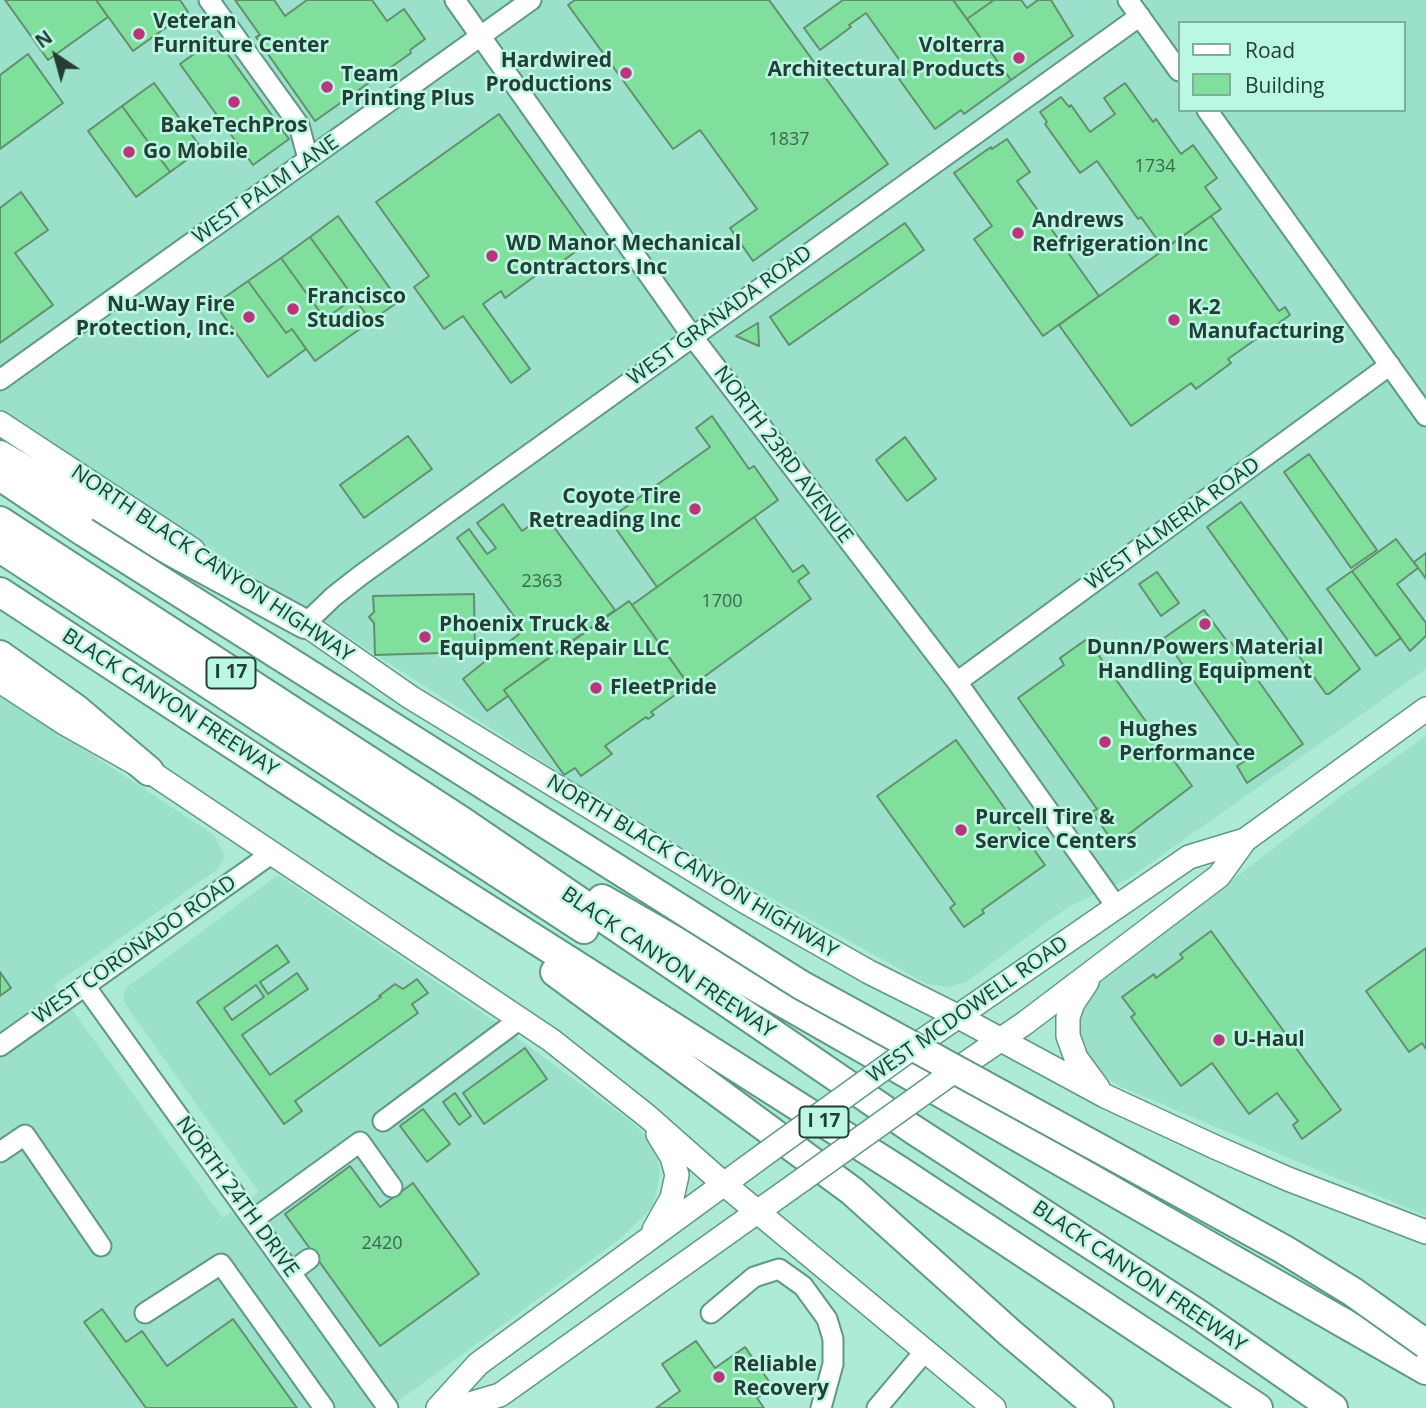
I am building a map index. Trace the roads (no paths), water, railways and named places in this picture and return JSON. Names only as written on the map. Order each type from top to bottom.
[{"type":"highway","points":[[0,455],[84,504],[305,624]]},
{"type":"highway","points":[[0,475],[84,532],[801,985],[1283,1249],[1353,1292],[1426,1344]]},
{"type":"highway","name":"BLACK CANYON FREEWAY","points":[[0,521],[463,822],[914,1130],[1333,1408]]},
{"type":"highway","points":[[0,548],[1163,1308],[1211,1338],[1231,1338]]},
{"type":"highway","name":"BLACK CANYON FREEWAY","points":[[0,592],[385,844],[888,1164],[1258,1408]]},
{"type":"highway","points":[[0,655],[76,709],[149,771]]},
{"type":"highway","points":[[463,822],[578,885],[1426,1370]]},
{"type":"highway","points":[[385,844],[513,942],[852,1191],[1010,1333],[1099,1408]]},
{"type":"highway","points":[[1010,1333],[1077,1408]]},
{"type":"main road","name":"NORTH BLACK CANYON HIGHWAY","points":[[0,423],[411,697],[744,901],[869,972],[1105,1096],[1288,1179],[1426,1232]]},
{"type":"main road","points":[[0,681],[66,724],[149,771],[551,1040],[647,1116],[757,1212],[994,1408]]},
{"type":"main road","name":"WEST MCDOWELL ROAD","points":[[456,1408],[500,1395],[1001,1040],[1219,876],[1245,840],[1426,709]]},
{"type":"main road","name":"WEST MCDOWELL ROAD","points":[[438,1408],[478,1364],[957,1016],[1189,856],[1245,840]]},
{"type":"main road","points":[[1097,969],[1073,1003],[1067,1027],[1076,1058],[1105,1096]]},
{"type":"main road","points":[[647,1116],[672,1157],[677,1175],[672,1198],[649,1238]]},
{"type":"street","points":[[209,0],[299,125],[308,159]]},
{"type":"street","name":"NORTH 23RD AVENUE","points":[[455,0],[692,336],[957,682],[1116,906]]},
{"type":"street","name":"WEST PALM LANE","points":[[0,380],[531,0]]},
{"type":"street","points":[[1134,8],[1178,70]]},
{"type":"street","name":"WEST GRANADA ROAD","points":[[305,624],[361,575],[692,336],[1134,8]]},
{"type":"street","points":[[1208,112],[1426,416]]},
{"type":"street","name":"WEST ALMERIA ROAD","points":[[957,682],[1390,365]]},
{"type":"street","name":"WEST CORONADO ROAD","points":[[0,1046],[271,854]]},
{"type":"street","name":"NORTH 24TH DRIVE","points":[[85,986],[388,1408]]},
{"type":"street","points":[[383,1121],[520,1019]]},
{"type":"street","points":[[0,1152],[25,1135],[101,1246]]},
{"type":"street","points":[[254,1219],[360,1142],[391,1187]]},
{"type":"street","points":[[291,1272],[309,1259]]},
{"type":"street","points":[[145,1313],[221,1264],[324,1408]]},
{"type":"street","points":[[711,1313],[754,1277],[779,1269],[803,1286],[827,1319],[833,1339],[833,1364],[821,1408]]},
{"type":"street","points":[[877,1408],[926,1350]]},
{"type":"place","name":"Veteran Furniture Center","points":[[139,34]]},
{"type":"place","name":"Volterra Architectural Products","points":[[1019,58]]},
{"type":"place","name":"Hardwired Productions","points":[[626,73]]},
{"type":"place","name":"Team Printing Plus","points":[[327,87]]},
{"type":"place","name":"BakeTechPros","points":[[234,102]]},
{"type":"place","name":"Go Mobile","points":[[129,152]]},
{"type":"place","name":"Andrews Refrigeration Inc","points":[[1018,233]]},
{"type":"place","name":"WD Manor Mechanical Contractors Inc","points":[[492,256]]},
{"type":"place","name":"Francisco Studios","points":[[293,309]]},
{"type":"place","name":"Nu-Way Fire Protection, Inc.","points":[[249,317]]},
{"type":"place","name":"K-2 Manufacturing","points":[[1174,320]]},
{"type":"place","name":"Coyote Tire Retreading Inc","points":[[695,509]]},
{"type":"place","name":"Dunn/Powers Material Handling Equipment","points":[[1205,624]]},
{"type":"place","name":"Phoenix Truck & Equipment Repair LLC","points":[[425,637]]},
{"type":"place","name":"FleetPride","points":[[596,688]]},
{"type":"place","name":"Hughes Performance","points":[[1105,742]]},
{"type":"place","name":"Purcell Tire & Service Centers","points":[[961,830]]},
{"type":"place","name":"U-Haul","points":[[1219,1040]]},
{"type":"place","name":"Reliable Recovery","points":[[719,1377]]}]
